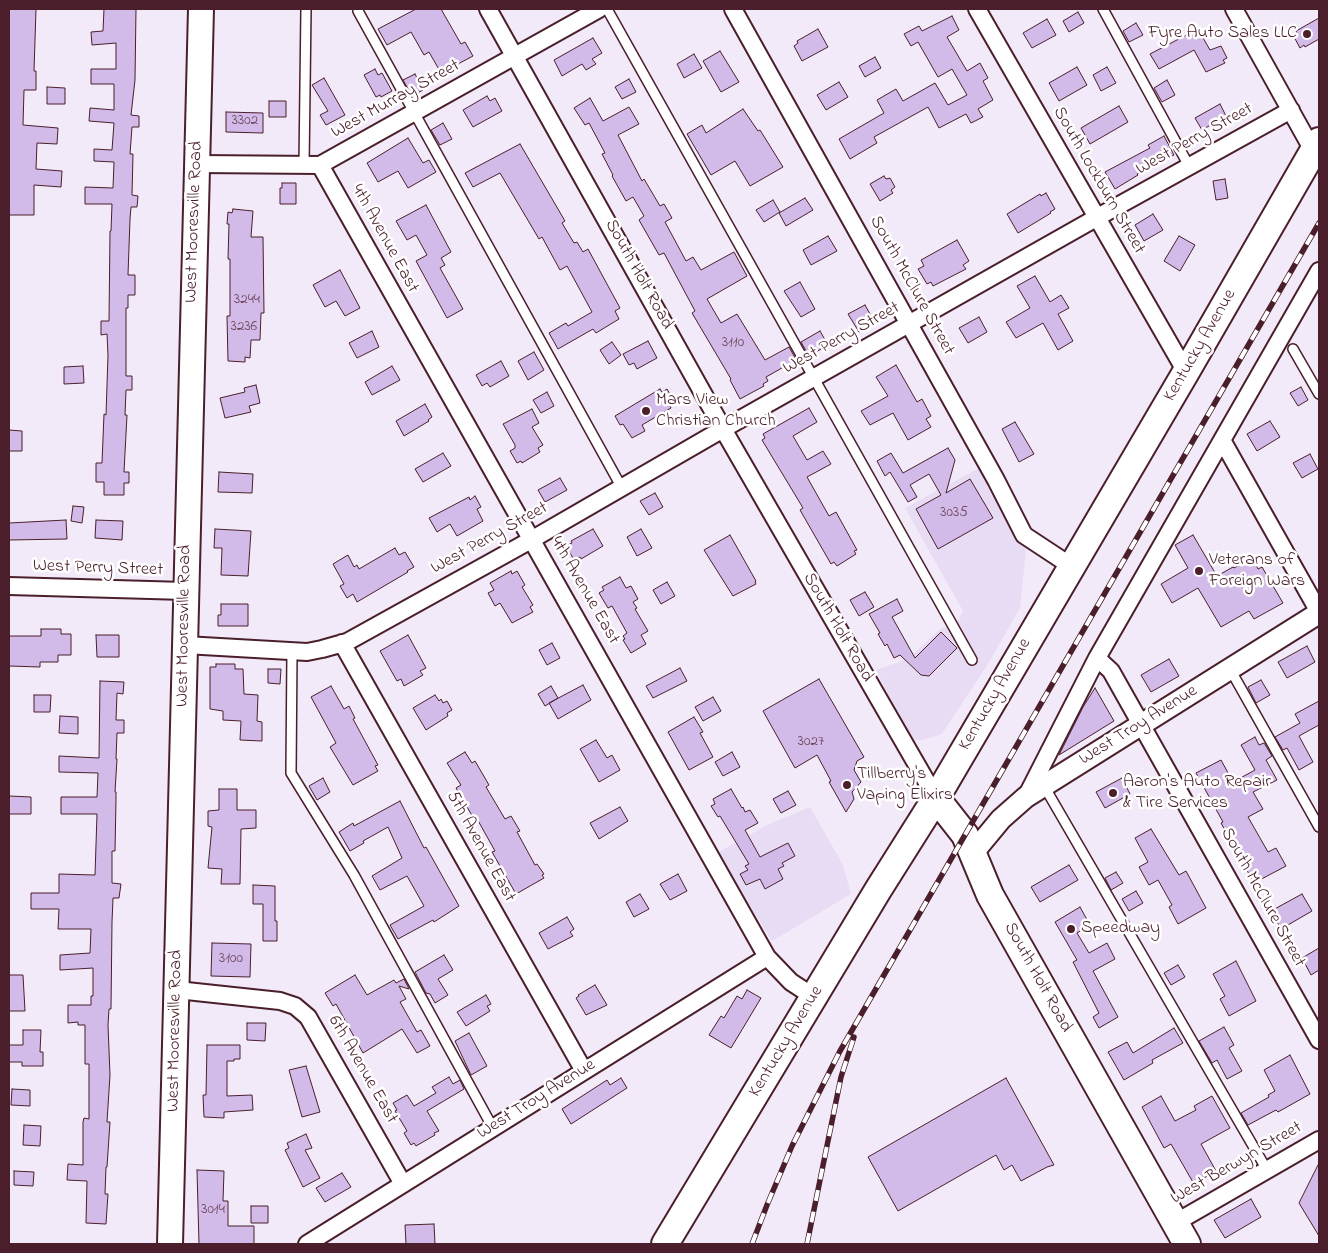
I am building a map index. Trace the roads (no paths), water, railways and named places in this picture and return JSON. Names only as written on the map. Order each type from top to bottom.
[{"type":"main road","name":"West Mooresville Road","points":[[170,1244],[201,9]]},
{"type":"main road","name":"Kentucky Avenue","points":[[665,1244],[936,798],[1071,566],[1317,152]]},
{"type":"main road","name":"South Holt Road","points":[[936,798],[965,835],[995,903],[1181,1234]]},
{"type":"street","name":"South Holt Road","points":[[488,9],[723,429],[936,798]]},
{"type":"street","name":"West Murray Street","points":[[197,164],[312,165],[414,113],[599,9]]},
{"type":"street","name":"South McClure Street","points":[[733,9],[996,480],[1024,535],[1071,566]]},
{"type":"street","name":"South Lockburn Street","points":[[977,9],[1186,372]]},
{"type":"street","points":[[1234,9],[1317,152]]},
{"type":"street","name":"West Perry Street","points":[[185,644],[292,652],[319,650],[361,635],[1096,218],[1291,110]]},
{"type":"street","name":"4th Avenue East","points":[[312,165],[531,540],[767,957],[791,982],[814,997]]},
{"type":"street","points":[[1026,797],[1097,658],[1319,272]]},
{"type":"street","points":[[1222,440],[1319,612]]},
{"type":"street","name":"West Perry Street","points":[[9,586],[185,591]]},
{"type":"street","name":"West Troy Avenue","points":[[972,854],[1001,819],[1026,797],[1319,612]]},
{"type":"street","name":"5th Avenue East","points":[[342,643],[584,1071]]},
{"type":"street","name":"South McClure Street","points":[[1097,658],[1111,671],[1319,1040]]},
{"type":"street","name":"West Troy Avenue","points":[[307,1244],[767,957]]},
{"type":"street","name":"6th Avenue East","points":[[177,990],[285,1002],[295,1006],[308,1017],[404,1184]]},
{"type":"street","name":"West Berwyn Street","points":[[1181,1234],[1267,1170],[1319,1140]]},
{"type":"lane","points":[[306,9],[312,165]]},
{"type":"lane","points":[[607,9],[972,660]]},
{"type":"lane","points":[[1102,9],[1189,166]]},
{"type":"lane","points":[[358,10],[622,488]]},
{"type":"lane","points":[[1293,349],[1319,394]]},
{"type":"lane","points":[[292,652],[292,773],[354,875],[493,1128]]},
{"type":"lane","points":[[1230,669],[1319,827]]},
{"type":"lane","points":[[1044,786],[1267,1170]]},
{"type":"railway","points":[[752,1244],[792,1146],[840,1051],[1319,223]]},
{"type":"railway","points":[[807,1244],[841,1077],[854,1037]]},
{"type":"place","name":"Fyre Auto Sales LLC","points":[[1307,34]]},
{"type":"place","name":"Mars View Christian Church","points":[[646,411]]},
{"type":"place","name":"Veterans of Foreign Wars","points":[[1199,571]]},
{"type":"place","name":"Tillberry's Vaping Elixirs","points":[[847,785]]},
{"type":"place","name":"Aaron's Auto Repair & Tire Services","points":[[1113,793]]},
{"type":"place","name":"Speedway","points":[[1071,929]]}]
